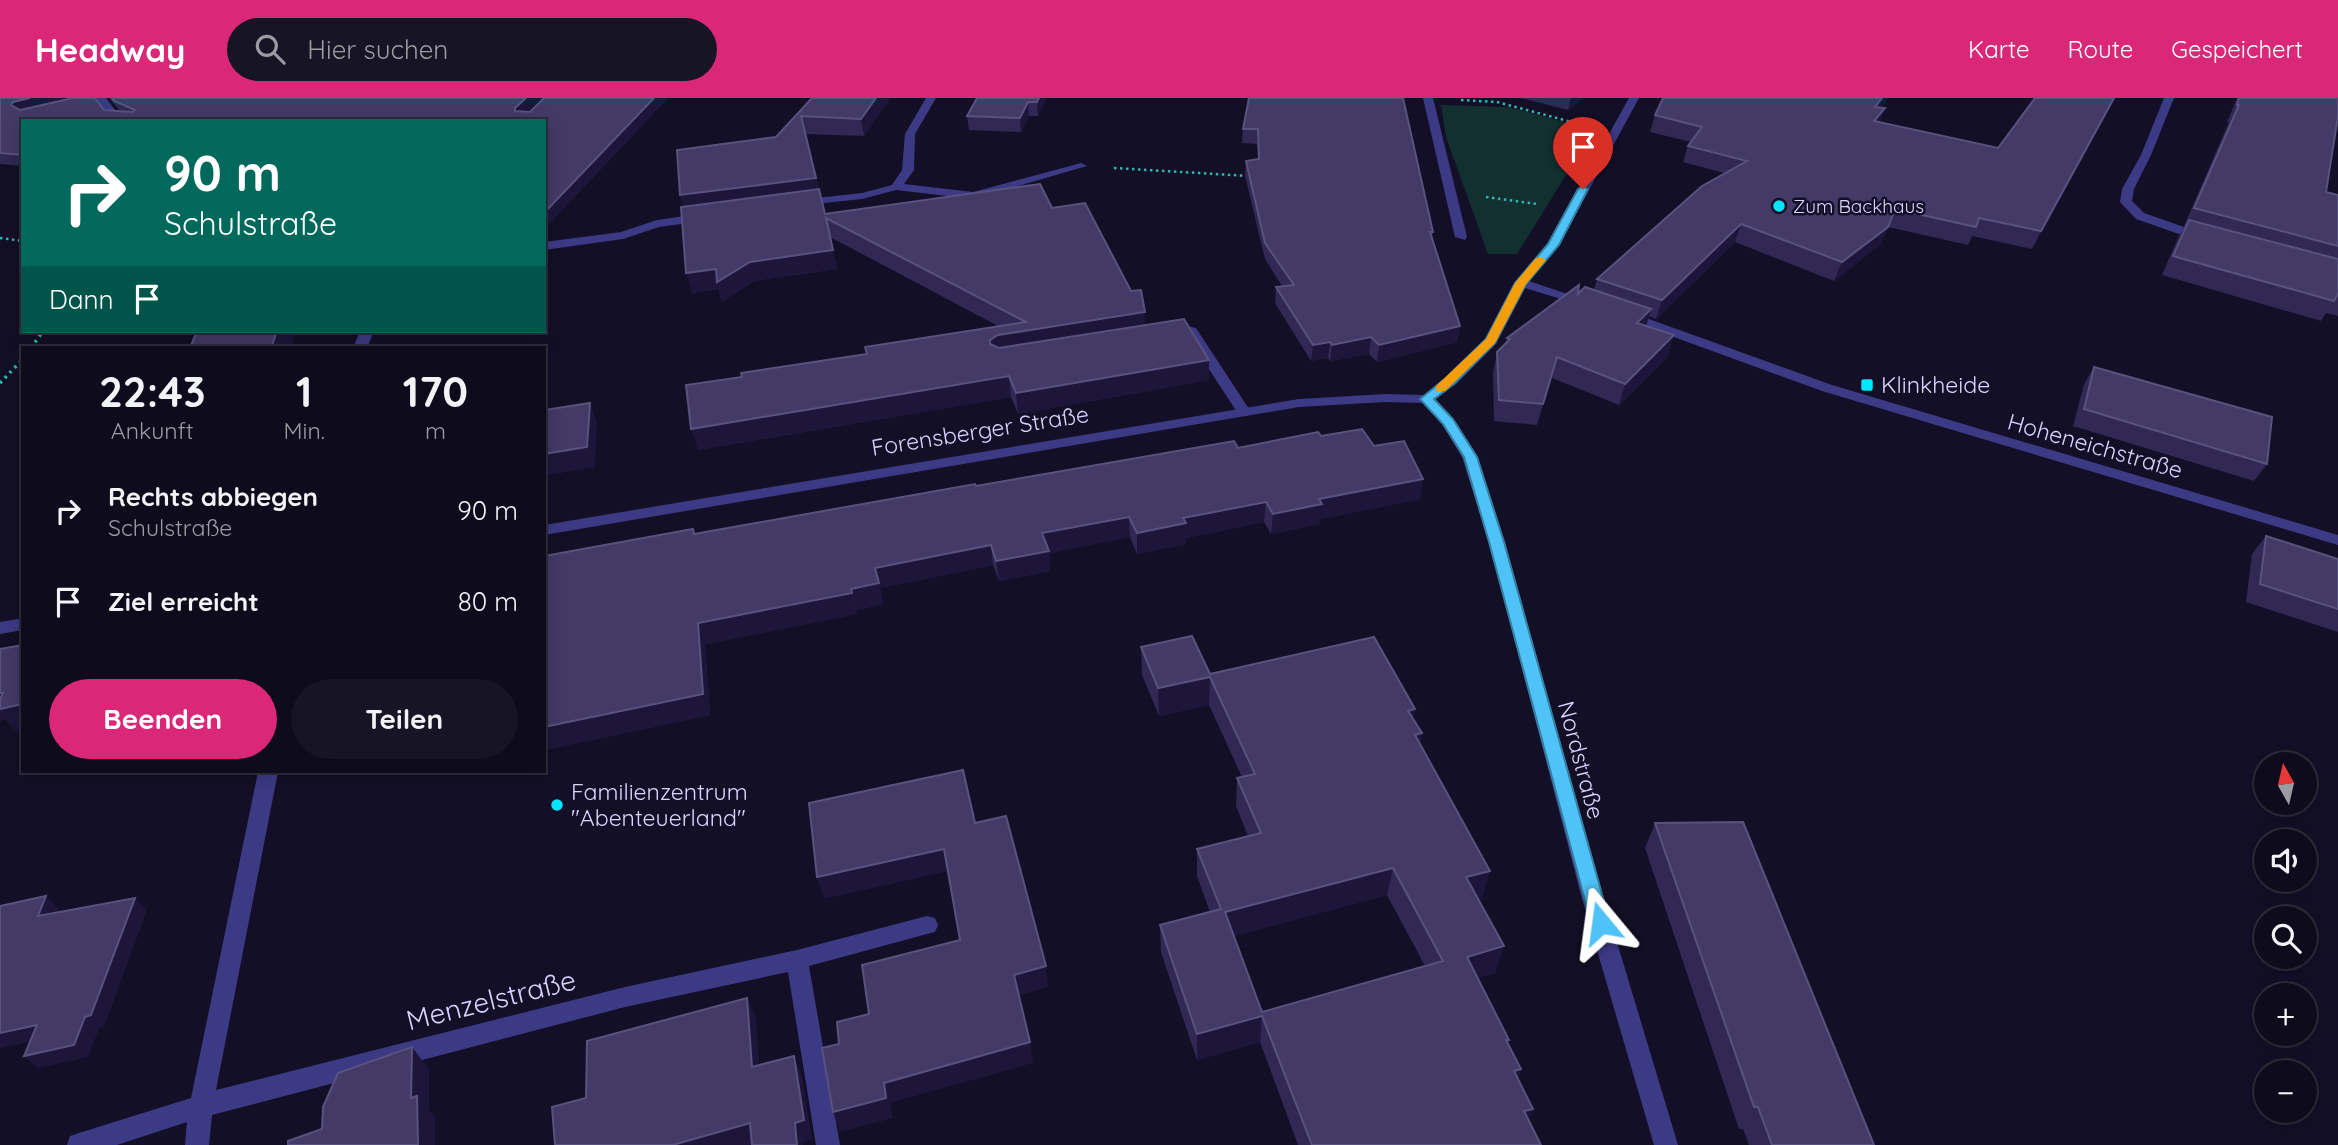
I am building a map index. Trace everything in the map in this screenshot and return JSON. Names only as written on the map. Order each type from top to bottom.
[{"type":"street","points":[[896,187],[908,170],[910,134],[931,98]]},
{"type":"street","points":[[1427,399],[1451,381],[1491,341],[1521,283],[1553,245],[1634,98]]},
{"type":"street","points":[[2169,98],[2146,155],[2127,189],[2126,202],[2140,216],[2173,230],[2211,241]]},
{"type":"street","points":[[87,102],[100,99],[115,117],[124,119]]},
{"type":"street","points":[[1428,99],[1461,237]]},
{"type":"street","points":[[784,206],[862,196],[896,187],[973,196],[1081,166]]},
{"type":"street","points":[[546,246],[623,235],[657,224],[720,215]]},
{"type":"street","name":"Hoheneichstraße","points":[[1521,283],[1603,307],[1839,391],[1965,431],[2338,540]]},
{"type":"street","points":[[1177,334],[1191,331],[1244,412]]},
{"type":"street","name":"Forensberger Straße","points":[[546,530],[1244,412],[1334,401],[1427,399]]},
{"type":"street","name":"Nordstraße","points":[[1427,399],[1448,422],[1471,457],[1497,542],[1593,899],[1666,1145]]},
{"type":"street","points":[[0,628],[21,624]]},
{"type":"street","points":[[197,1145],[201,1106],[268,773]]},
{"type":"street","name":"Menzelstraße","points":[[79,1145],[201,1106],[625,997],[797,960],[927,925]]},
{"type":"street","points":[[797,960],[828,1145]]},
{"type":"path","points":[[1428,99],[1497,102],[1614,133]]},
{"type":"path","points":[[1081,166],[1259,176]]},
{"type":"path","points":[[1451,193],[1573,208]]},
{"type":"path","points":[[0,238],[21,241]]},
{"type":"path","points":[[0,383],[21,361]]},
{"type":"green space","points":[[1441,105],[1509,107],[1594,130],[1517,254],[1488,254],[1446,137]]},
{"type":"building","points":[[0,98],[30,98],[13,102],[11,105],[20,110],[73,98],[95,98],[104,110],[132,112],[135,110],[112,98],[526,98],[515,111],[530,112],[544,98],[654,98],[546,211],[546,119],[21,119],[21,155],[0,153]]},
{"type":"building","points":[[812,98],[876,98],[861,119],[801,116],[816,178],[680,195],[677,150],[776,137]]},
{"type":"building","points":[[977,98],[1039,98],[1037,102],[1028,102],[1020,118],[967,116]]},
{"type":"building","points":[[1249,98],[1403,98],[1433,232],[1430,232],[1460,326],[1379,345],[1371,337],[1332,345],[1330,342],[1313,345],[1276,287],[1294,285],[1265,243],[1246,161],[1259,159],[1258,129],[1243,129]]},
{"type":"building","points":[[1663,98],[1882,98],[1875,107],[1885,108],[1874,121],[1998,148],[2035,98],[2114,98],[2041,231],[1979,218],[1976,227],[1895,209],[1888,227],[1842,262],[1741,224],[1662,300],[1597,279],[1702,186],[1747,161],[1688,146],[1702,127],[1655,115]]},
{"type":"building","points":[[2239,98],[2338,98],[2338,116],[2326,192],[2338,195],[2338,246],[2194,208],[2239,105]]},
{"type":"building","points":[[1040,184],[1052,208],[1085,203],[1131,291],[1141,290],[1145,312],[998,335],[990,340],[990,344],[999,348],[1184,319],[1209,360],[1016,393],[1009,376],[691,429],[686,385],[742,377],[741,373],[867,354],[865,347],[1026,322],[826,218],[833,250],[750,262],[717,282],[716,269],[686,273],[681,207],[819,189],[825,214]]},
{"type":"building","points":[[2189,220],[2338,259],[2338,293],[2334,301],[2173,256]]},
{"type":"building","points":[[1579,285],[1578,294],[1585,287],[1651,309],[1637,323],[1674,335],[1625,384],[1557,357],[1543,404],[1499,400],[1497,352],[1510,339],[1507,338]]},
{"type":"building","points":[[196,333],[276,333],[272,346],[191,346]]},
{"type":"building","points":[[2094,367],[2272,417],[2267,464],[2084,409]]},
{"type":"building","points":[[590,403],[587,447],[546,454],[546,410]]},
{"type":"building","points":[[1362,429],[1374,446],[1404,441],[1423,479],[1319,499],[1322,504],[1273,514],[1266,502],[1183,518],[1186,523],[1137,533],[1129,517],[1042,533],[1049,551],[996,561],[991,545],[875,568],[879,583],[851,589],[852,593],[698,623],[703,694],[546,727],[546,556],[693,529],[694,534],[1234,441],[1238,448],[1318,432],[1321,436]]},
{"type":"building","points":[[2266,536],[2338,559],[2338,609],[2260,584]]},
{"type":"building","points":[[1192,636],[1210,674],[1374,637],[1415,709],[1408,711],[1422,733],[1415,735],[1490,871],[1466,877],[1504,946],[1467,957],[1521,1069],[1514,1071],[1533,1109],[1524,1111],[1541,1145],[1312,1145],[1262,1016],[1197,1034],[1160,925],[1221,909],[1197,849],[1261,833],[1237,778],[1255,774],[1210,677],[1158,688],[1141,647]],"holes":[[[1393,868],[1443,961],[1262,1012],[1225,912]]]},
{"type":"building","points":[[21,645],[21,704],[0,709],[3,693],[0,693],[0,649]]},
{"type":"building","points":[[963,770],[975,823],[1006,816],[1046,966],[1014,975],[1030,1042],[884,1083],[886,1098],[833,1112],[822,1048],[839,1044],[837,1022],[869,1014],[862,965],[960,940],[944,849],[817,877],[809,803]]},
{"type":"building","points":[[1743,822],[1874,1145],[1772,1145],[1758,1107],[1754,1107],[1655,823]]},
{"type":"building","points":[[46,896],[38,916],[135,898],[91,1015],[85,1017],[74,1045],[24,1056],[37,1025],[0,1033],[0,906]]},
{"type":"building","points":[[747,998],[752,1067],[794,1056],[804,1120],[795,1123],[797,1145],[752,1145],[750,1123],[673,1145],[555,1145],[552,1107],[586,1098],[587,1041]]},
{"type":"building","points":[[412,1047],[411,1098],[417,1096],[418,1145],[288,1145],[288,1141],[322,1129],[323,1107],[338,1073]]},
{"type":"slow traffic","points":[[1440,388],[1451,381],[1491,341],[1521,283],[1540,260]]},
{"type":"place","name":"Zum Backhaus","points":[[1779,206]]},
{"type":"place","name":"Klinkheide","points":[[1867,385]]},
{"type":"place","name":"Familienzentrum \"Abenteuerland\"","points":[[557,805]]},
{"type":"route","points":[[1583,189],[1553,245],[1521,283],[1491,341],[1451,381],[1427,399],[1448,422],[1471,457],[1497,542],[1601,923]]}]
